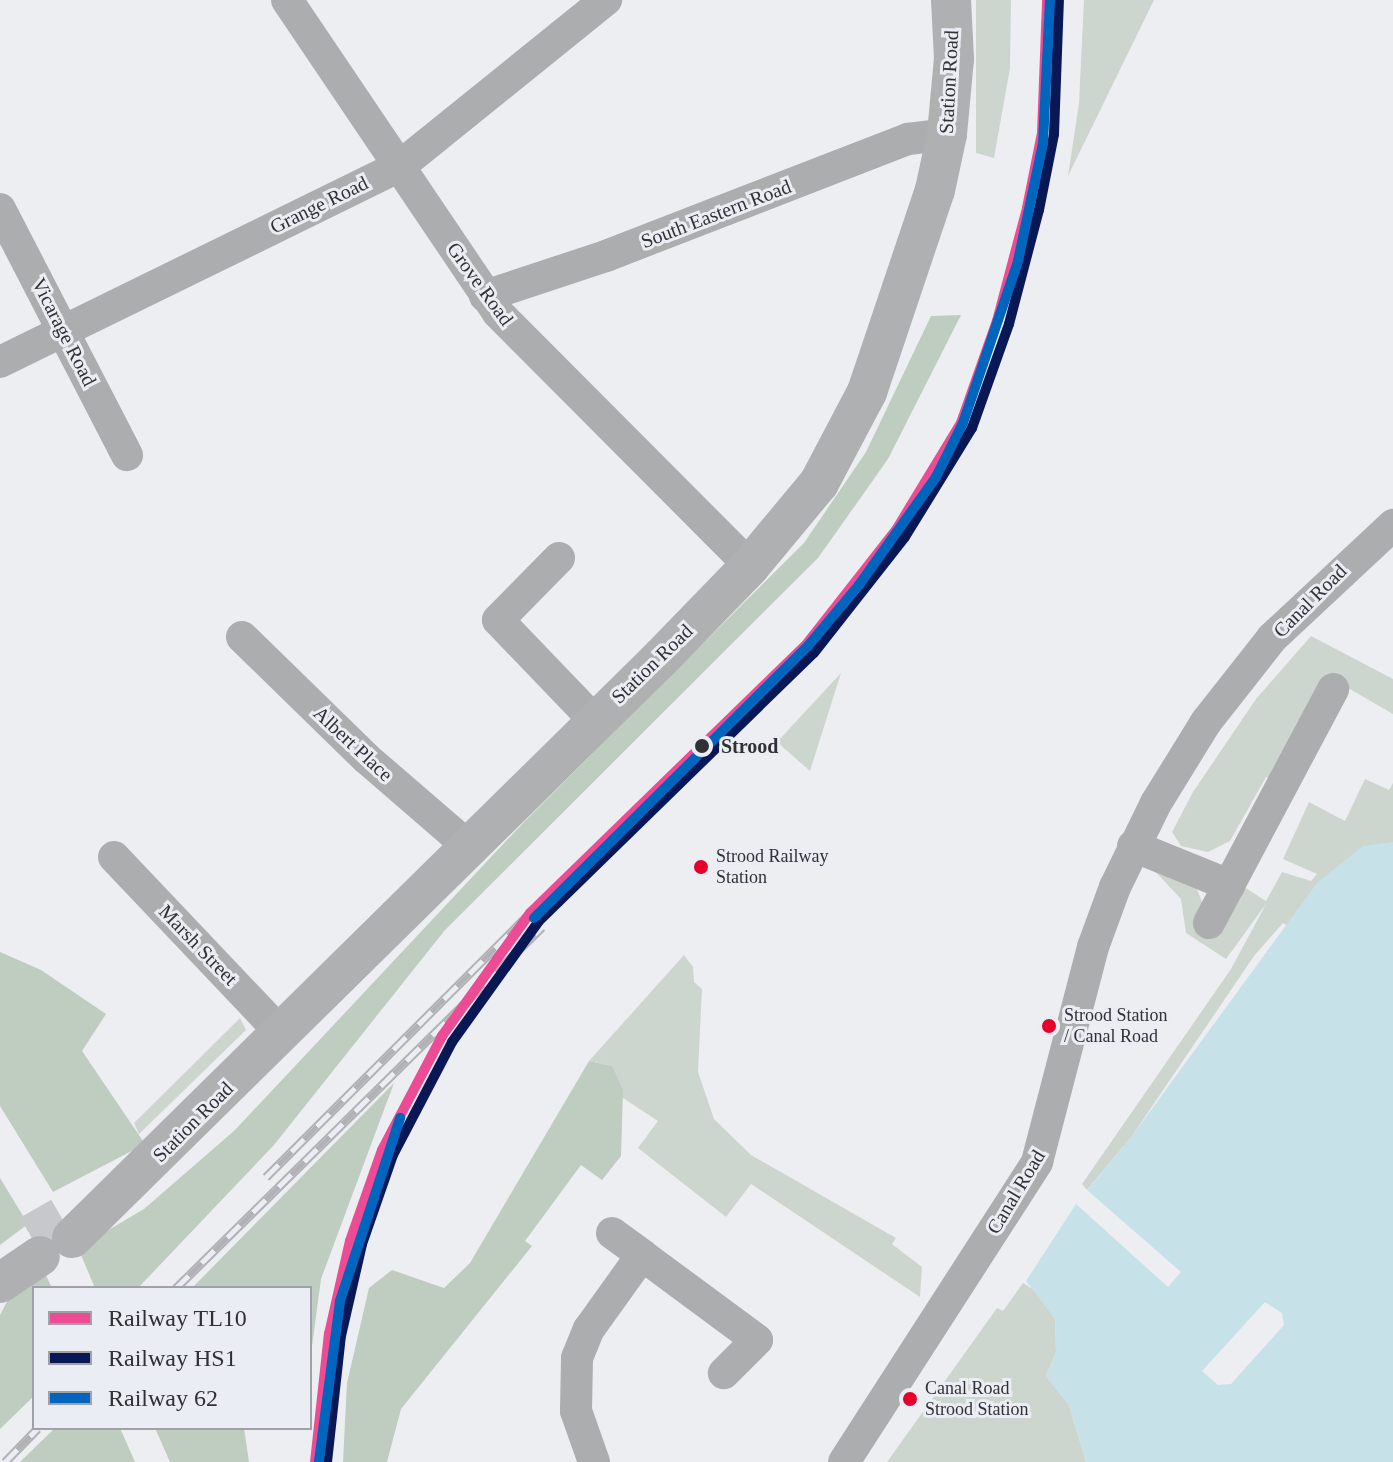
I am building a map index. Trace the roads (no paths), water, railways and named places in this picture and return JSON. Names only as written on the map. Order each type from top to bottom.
[{"type":"main road","name":"Station Road","points":[[0,1283],[51,1237],[118,1196],[750,566],[819,483],[858,413],[919,243],[947,134],[954,59],[951,0]]},
{"type":"main road","name":"Station Road","points":[[0,1267],[14,1245],[51,1237]]},
{"type":"street","name":"Grove Road","points":[[287,0],[485,296],[750,566]]},
{"type":"street","name":"Grange Road","points":[[0,362],[400,166],[606,0]]},
{"type":"street","name":"South Eastern Road","points":[[485,296],[606,256],[908,139],[947,134]]},
{"type":"street","name":"Vicarage Road","points":[[0,209],[127,455]]},
{"type":"street","name":"Canal Road","points":[[844,1462],[1037,1162],[1085,971],[1133,846],[1174,773],[1238,679],[1304,604],[1393,525]]},
{"type":"street","points":[[559,558],[498,620],[595,721]]},
{"type":"street","name":"Albert Place","points":[[242,637],[366,758],[469,847]]},
{"type":"street","points":[[1209,923],[1333,689]]},
{"type":"street","points":[[1133,846],[1229,885]]},
{"type":"street","name":"Marsh Street","points":[[114,857],[282,1034]]},
{"type":"street","points":[[612,1233],[757,1340],[724,1373]]},
{"type":"street","points":[[594,1462],[576,1411],[575,1366],[586,1333],[642,1255]]},
{"type":"water","points":[[1393,842],[1393,1462],[1086,1462],[1069,1405],[1046,1376],[1056,1352],[1055,1319],[1026,1281],[1076,1204],[1132,1136],[1317,883],[1363,846]]},
{"type":"tunnel","points":[[30,1235],[61,1217]]},
{"type":"railway","points":[[266,1177],[530,913]]},
{"type":"railway","points":[[178,1286],[542,927]]},
{"type":"railway","points":[[5,1462],[36,1430]]},
{"type":"rail line","name":"TL10","points":[[315,1462],[329,1334],[350,1241],[382,1150],[442,1036],[530,913],[805,646],[896,530],[961,423],[997,321],[1027,208],[1042,133],[1047,0]]},
{"type":"rail line","name":"62","points":[[534,918],[808,646],[859,585],[936,477],[963,423],[1018,261],[1043,143],[1050,0]]},
{"type":"rail line","name":"HS1","points":[[327,1462],[341,1336],[362,1244],[393,1155],[452,1042],[539,921],[814,653],[905,537],[972,428],[1009,324],[1039,210],[1054,134],[1059,0]]},
{"type":"rail line","name":"62","points":[[319,1461],[340,1301],[400,1118]]},
{"type":"place","name":"Strood","points":[[702,746]]},
{"type":"place","name":"Strood Railway Station","points":[[701,867]]},
{"type":"place","name":"Strood Station / Canal Road","points":[[1049,1026]]},
{"type":"place","name":"Canal Road Strood Station","points":[[910,1399]]}]
